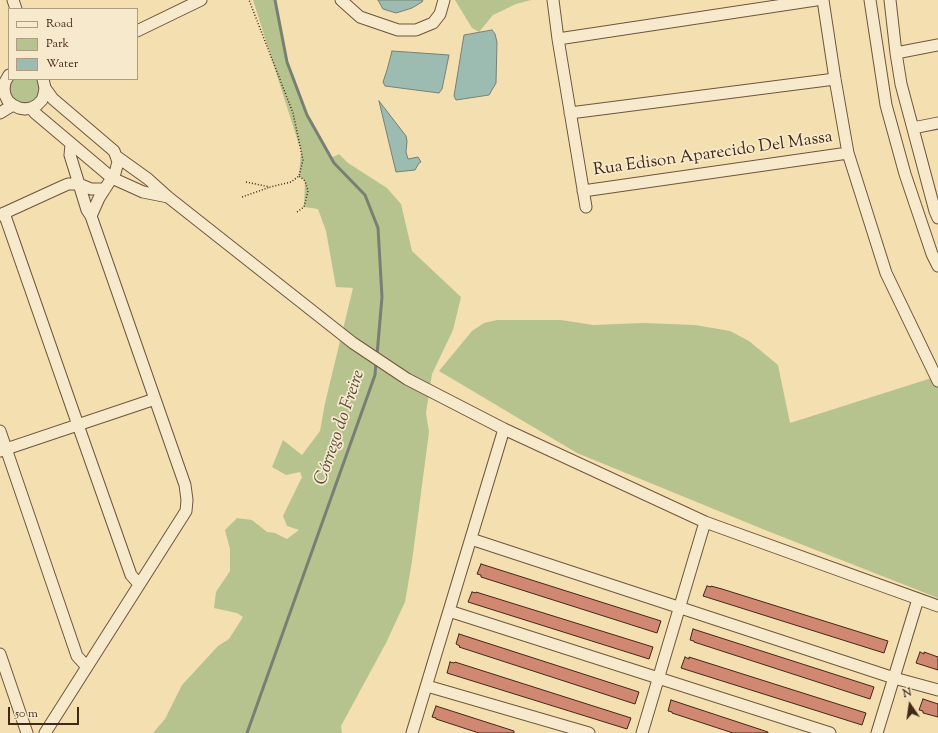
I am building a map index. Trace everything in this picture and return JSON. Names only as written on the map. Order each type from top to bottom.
[{"type":"street","points":[[138,31],[201,0]]},
{"type":"street","points":[[341,0],[360,17],[398,30],[416,30],[433,23],[440,14],[444,0]]},
{"type":"street","points":[[552,0],[586,207]]},
{"type":"street","points":[[558,39],[816,0]]},
{"type":"street","points":[[823,0],[834,79],[848,153],[886,274],[938,381]]},
{"type":"street","points":[[870,0],[886,105],[905,174],[932,254],[938,266]]},
{"type":"street","points":[[890,0],[901,84],[937,213]]},
{"type":"street","points":[[896,53],[938,45]]},
{"type":"street","points":[[570,113],[834,79]]},
{"type":"street","points":[[5,81],[4,89],[8,101],[19,108],[25,109],[37,105],[42,100],[44,94],[44,84]]},
{"type":"street","points":[[44,84],[53,99],[114,151],[116,156],[118,162],[117,168],[99,198],[92,216]]},
{"type":"street","points":[[0,112],[13,105]]},
{"type":"street","points":[[31,108],[112,178],[143,192],[168,197]]},
{"type":"street","points":[[913,128],[938,123]]},
{"type":"street","points":[[45,733],[186,511],[187,500],[185,485],[92,216],[86,210],[70,154],[71,144]]},
{"type":"street","name":"Rua Edison Aparecido Del Massa","points":[[583,191],[848,153]]},
{"type":"street","points":[[116,156],[148,179],[168,197],[353,343],[407,379],[504,429],[705,522],[938,606]]},
{"type":"street","points":[[105,189],[91,189],[79,184],[68,184],[2,214],[131,575],[139,584]]},
{"type":"street","points":[[3,450],[155,399]]},
{"type":"street","points":[[412,733],[504,429]]},
{"type":"street","points":[[0,431],[3,450],[77,656],[87,667]]},
{"type":"street","points":[[642,733],[705,522]]},
{"type":"street","points":[[471,539],[894,678],[938,690]]},
{"type":"street","points":[[877,733],[918,600]]},
{"type":"street","points":[[449,611],[830,733]]},
{"type":"street","points":[[0,654],[28,733]]},
{"type":"street","points":[[427,686],[590,733]]},
{"type":"path","points":[[242,197],[270,187],[291,182],[299,176],[303,160],[294,113],[248,0]]},
{"type":"path","points":[[297,212],[304,207],[308,192],[305,180],[299,176]]},
{"type":"path","points":[[246,182],[270,187]]},
{"type":"green space","points":[[253,0],[275,0],[287,62],[307,115],[331,158],[339,154],[348,163],[387,188],[401,204],[412,251],[461,297],[453,330],[432,374],[426,413],[429,432],[405,602],[386,643],[341,726],[342,733],[153,733],[165,719],[182,685],[218,646],[229,639],[243,617],[237,613],[214,608],[216,592],[230,571],[230,549],[225,530],[237,518],[252,520],[267,532],[275,533],[287,539],[299,530],[287,526],[283,516],[302,477],[300,472],[286,475],[272,467],[283,440],[302,455],[320,431],[325,403],[353,288],[336,287],[326,231],[318,209],[304,207],[305,181],[299,176],[301,151]]},
{"type":"green space","points":[[455,0],[531,0],[516,4],[493,15],[479,32],[472,28]]},
{"type":"green space","points":[[12,80],[37,80],[40,88],[39,93],[30,103],[20,103],[16,101],[10,93],[10,84]]},
{"type":"green space","points":[[497,320],[561,320],[593,325],[643,323],[695,325],[730,331],[749,341],[778,365],[790,423],[938,376],[938,598],[765,530],[577,453],[439,371],[472,331],[484,323]]},
{"type":"water","points":[[378,0],[423,0],[412,8],[396,13],[383,9]]},
{"type":"water","points":[[492,30],[495,34],[497,42],[496,83],[489,95],[456,100],[454,96],[464,35]]},
{"type":"water","points":[[392,51],[449,55],[442,89],[439,93],[385,86],[383,82]]},
{"type":"water","points":[[379,101],[406,136],[406,152],[408,159],[418,157],[421,162],[415,170],[396,172]]},
{"type":"building","points":[[481,564],[661,621],[657,633],[481,577],[481,575],[477,574]]},
{"type":"building","points":[[707,586],[722,589],[888,641],[884,653],[703,596]]},
{"type":"building","points":[[472,592],[653,647],[649,659],[468,602]]},
{"type":"building","points":[[693,629],[874,687],[870,699],[694,642],[690,640]]},
{"type":"building","points":[[459,634],[639,692],[635,704],[459,647],[460,646],[456,644]]},
{"type":"building","points":[[920,652],[938,657],[938,670],[916,663]]},
{"type":"building","points":[[685,657],[866,713],[862,725],[681,668]]},
{"type":"building","points":[[450,662],[455,662],[631,718],[627,729],[447,673]]},
{"type":"building","points":[[923,699],[938,704],[938,717],[923,713],[923,711],[919,710]]},
{"type":"building","points":[[671,700],[768,733],[733,733],[672,713],[668,711]]},
{"type":"building","points":[[436,706],[514,731],[514,733],[479,733],[436,719],[432,717]]},
{"type":"waterway","name":"Córrego do Freire","points":[[275,0],[287,62],[307,115],[334,163],[365,195],[378,228],[382,297],[377,355]]},
{"type":"waterway","name":"Córrego do Freire","points":[[247,733],[375,375],[376,362]]}]
